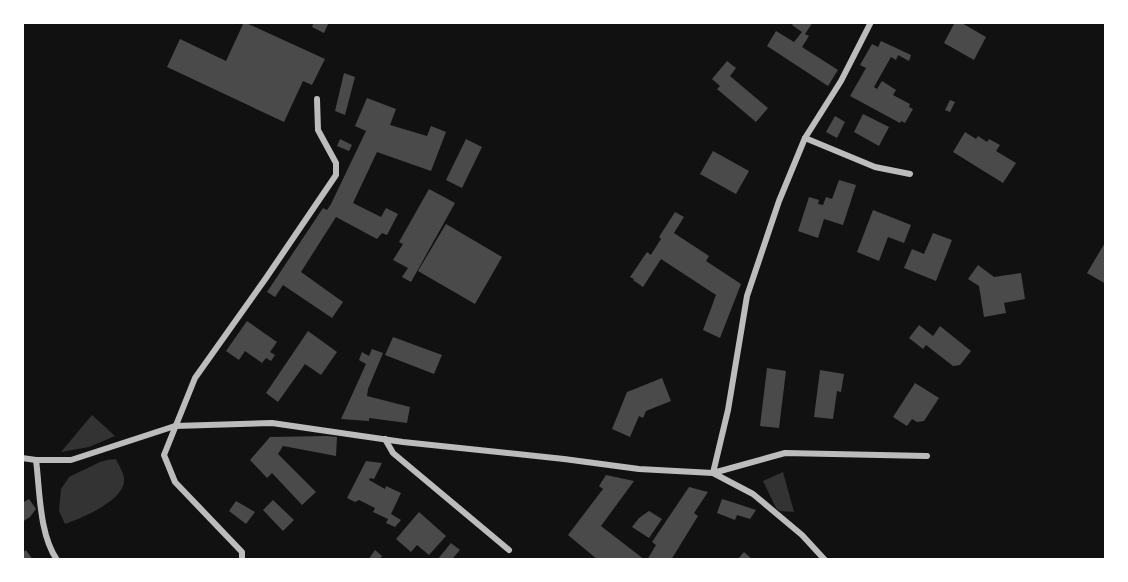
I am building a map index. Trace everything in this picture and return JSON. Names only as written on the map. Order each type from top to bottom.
[{"type":"street","points":[[713,473],[728,410],[747,296],[779,201],[805,138],[841,81],[871,22]]},
{"type":"street","points":[[242,560],[242,552],[175,482],[164,455],[195,378],[336,175],[336,163],[318,130],[316,99]]},
{"type":"street","points":[[805,138],[875,167],[910,174]]},
{"type":"street","points":[[22,458],[71,460],[175,426],[272,423],[385,439],[639,469],[713,473],[785,453],[927,456]]},
{"type":"street","points":[[385,439],[393,453],[509,550]]},
{"type":"street","points":[[36,460],[43,521],[51,551],[57,560]]},
{"type":"street","points":[[713,473],[753,494],[802,535],[825,560]]},
{"type":"shaded area","points":[[92,415],[115,436],[89,447],[61,452]]},
{"type":"shaded area","points":[[116,459],[124,478],[122,488],[117,495],[100,508],[65,524],[59,511],[61,489],[69,477],[100,462]]},
{"type":"shaded area","points":[[783,472],[794,512],[780,511],[776,508],[763,481]]},
{"type":"building","points":[[244,22],[325,59],[312,85],[303,81],[284,122],[167,67],[180,39],[226,61]]},
{"type":"building","points":[[314,22],[329,22],[324,33],[312,27]]},
{"type":"building","points":[[794,22],[813,22],[805,34],[809,36],[802,47],[838,70],[828,86],[767,46],[776,31],[794,42],[802,32],[792,25]]},
{"type":"building","points":[[955,22],[960,22],[986,37],[974,60],[944,43]]},
{"type":"building","points":[[881,41],[911,55],[909,61],[898,55],[896,60],[891,57],[874,87],[877,89],[882,81],[896,90],[893,95],[910,104],[909,107],[913,109],[905,123],[901,121],[900,123],[850,96],[866,68],[860,65],[872,44],[878,47]]},
{"type":"building","points":[[727,61],[736,68],[730,76],[768,108],[756,122],[717,89],[720,86],[712,79]]},
{"type":"building","points":[[344,73],[355,77],[345,115],[335,111]]},
{"type":"building","points":[[367,98],[396,109],[390,125],[427,136],[431,126],[446,132],[431,171],[377,152],[353,203],[381,217],[386,208],[398,214],[387,235],[382,233],[377,239],[336,217],[301,272],[343,302],[332,318],[283,285],[275,297],[267,292],[323,208],[327,210],[331,204],[366,131],[355,126]]},
{"type":"building","points":[[950,100],[955,102],[950,112],[945,110]]},
{"type":"building","points":[[863,114],[889,127],[879,146],[854,132]]},
{"type":"building","points":[[835,116],[845,122],[837,138],[826,132]]},
{"type":"building","points":[[965,132],[976,139],[978,136],[987,142],[989,139],[1000,145],[996,151],[1016,163],[1003,183],[953,152]]},
{"type":"building","points":[[340,139],[352,145],[349,151],[337,146]]},
{"type":"building","points":[[466,139],[482,147],[462,188],[446,180]]},
{"type":"building","points":[[713,151],[749,171],[736,194],[700,174]]},
{"type":"building","points":[[839,180],[856,185],[843,225],[824,219],[818,238],[798,231],[809,197],[819,200],[818,204],[823,205],[826,197],[832,199]]},
{"type":"building","points":[[429,189],[455,203],[411,282],[402,277],[408,268],[393,260],[403,244],[399,242]]},
{"type":"building","points":[[873,210],[911,225],[904,243],[888,237],[879,261],[857,252]]},
{"type":"building","points":[[675,212],[684,217],[674,233],[709,256],[706,261],[741,284],[720,338],[703,330],[716,295],[661,259],[643,287],[630,277],[647,252],[651,255]]},
{"type":"building","points":[[446,224],[502,257],[475,304],[418,271]]},
{"type":"building","points":[[933,233],[952,240],[936,281],[904,268],[912,249],[924,254]]},
{"type":"building","points":[[1106,241],[1106,284],[1087,273]]},
{"type":"building","points":[[978,265],[994,277],[1021,273],[1025,299],[1004,303],[1006,313],[984,317],[979,286],[968,279]]},
{"type":"building","points":[[247,321],[277,342],[270,352],[275,355],[271,361],[266,358],[262,363],[245,351],[239,360],[226,351]]},
{"type":"building","points":[[919,325],[933,336],[940,326],[971,351],[960,365],[953,366],[926,345],[923,349],[909,338]]},
{"type":"building","points":[[308,331],[337,352],[321,375],[305,364],[278,402],[266,393]]},
{"type":"building","points":[[393,337],[442,355],[434,374],[385,355]]},
{"type":"building","points":[[372,349],[383,353],[367,396],[410,407],[407,423],[369,418],[369,421],[341,419],[366,364],[359,360],[362,352],[369,356]]},
{"type":"building","points":[[767,368],[786,371],[779,428],[760,426]]},
{"type":"building","points":[[820,370],[844,374],[841,392],[837,391],[833,419],[814,417]]},
{"type":"building","points":[[662,378],[671,401],[646,411],[643,418],[639,416],[630,437],[612,429],[627,392]]},
{"type":"building","points":[[915,383],[939,398],[924,421],[917,422],[912,419],[907,426],[893,417]]},
{"type":"building","points":[[270,437],[337,437],[336,456],[283,446],[278,454],[316,492],[302,505],[272,473],[267,478],[250,460]]},
{"type":"building","points":[[366,461],[382,463],[374,479],[369,480],[385,489],[386,486],[401,493],[391,514],[401,520],[395,527],[386,523],[388,519],[373,512],[375,508],[359,500],[355,502],[347,498]]},
{"type":"building","points":[[606,475],[634,481],[601,526],[645,560],[598,560],[568,535],[603,489],[599,486]]},
{"type":"building","points":[[689,487],[708,492],[694,513],[698,516],[671,560],[647,560],[656,545],[652,542]]},
{"type":"building","points":[[29,499],[36,509],[22,522],[22,503]]},
{"type":"building","points":[[722,499],[756,510],[750,519],[737,515],[735,520],[717,513]]},
{"type":"building","points":[[273,500],[294,520],[283,531],[263,510]]},
{"type":"building","points":[[236,501],[255,512],[246,524],[229,511]]},
{"type":"building","points":[[649,511],[662,519],[649,538],[632,527]]},
{"type":"building","points":[[419,512],[446,536],[429,555],[417,545],[411,552],[396,539]]},
{"type":"building","points":[[451,543],[460,550],[453,558],[455,560],[437,560]]},
{"type":"building","points":[[26,550],[33,560],[22,560],[22,553]]},
{"type":"building","points":[[375,550],[382,556],[379,560],[368,560]]},
{"type":"building","points":[[744,552],[753,560],[737,560]]}]
